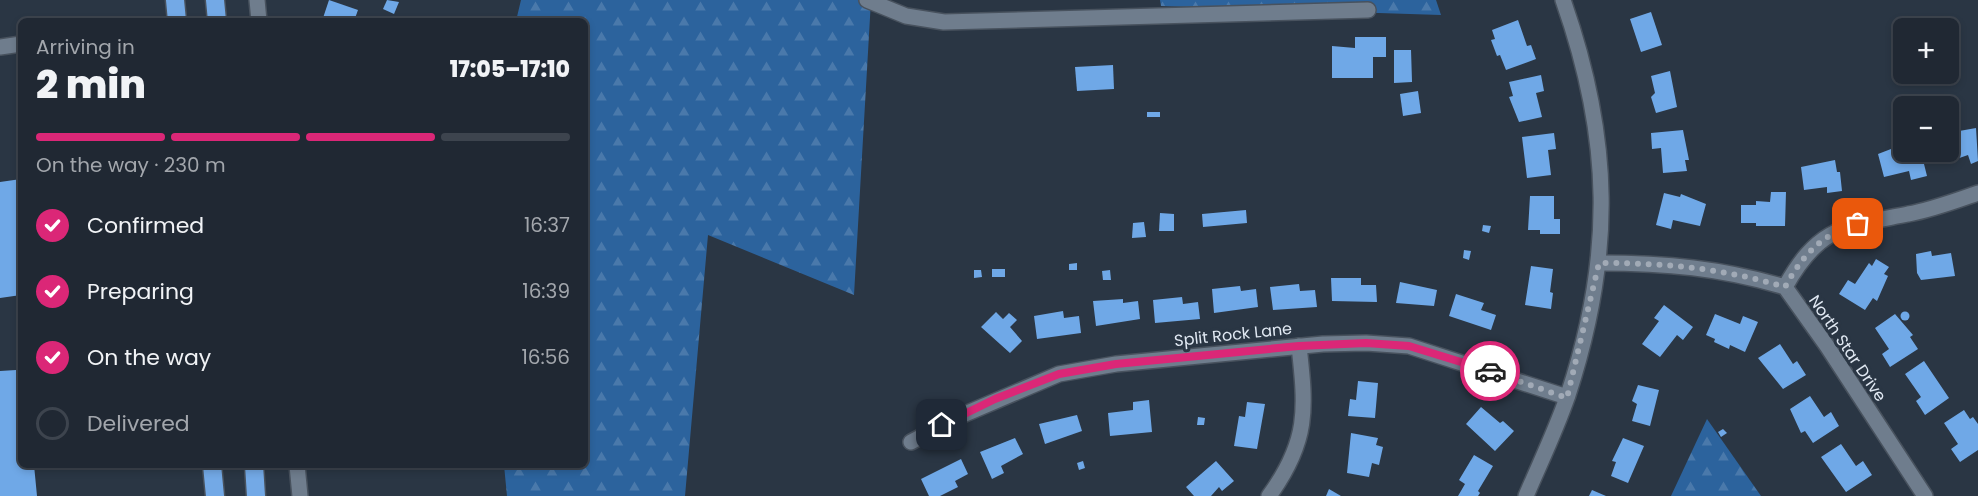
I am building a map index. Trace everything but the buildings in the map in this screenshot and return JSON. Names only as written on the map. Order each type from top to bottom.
[{"type":"highway","points":[[175,0],[177,18]]},
{"type":"highway","points":[[215,0],[217,18]]},
{"type":"highway","points":[[212,468],[214,496]]},
{"type":"highway","points":[[254,468],[256,496]]},
{"type":"street","points":[[257,0],[259,18]]},
{"type":"street","points":[[867,0],[906,16],[944,22],[1368,10]]},
{"type":"street","points":[[1526,496],[1567,398],[1599,263],[1601,179],[1597,128],[1584,64],[1563,0]]},
{"type":"street","points":[[0,47],[18,44]]},
{"type":"street","points":[[1599,263],[1656,263],[1702,267],[1785,287],[1808,252],[1823,237],[1839,229],[1910,214],[1978,193]]},
{"type":"street","name":"North Star Drive","points":[[1785,287],[1827,346],[1925,496]]},
{"type":"street","name":"Split Rock Lane","points":[[911,442],[957,417],[1059,374],[1116,364],[1299,346],[1366,343],[1409,346],[1567,398]]},
{"type":"street","points":[[1269,496],[1290,462],[1300,434],[1305,403],[1299,346]]},
{"type":"street","points":[[297,468],[300,496]]},
{"type":"green space","points":[[521,0],[871,0],[854,295],[708,235],[685,496],[507,496],[504,468],[588,468],[588,18],[517,18]]},
{"type":"green space","points":[[1160,0],[1436,0],[1441,15],[1161,6]]},
{"type":"green space","points":[[1707,419],[1761,496],[1671,496]]},
{"type":"way so far","points":[[1490,371],[1567,398],[1599,263],[1656,263],[1702,267],[1785,287],[1797,266],[1823,237],[1839,229],[1858,224]]},
{"type":"route","points":[[942,425],[995,399],[1059,374],[1116,364],[1299,346],[1366,343],[1409,346],[1490,371]]}]
